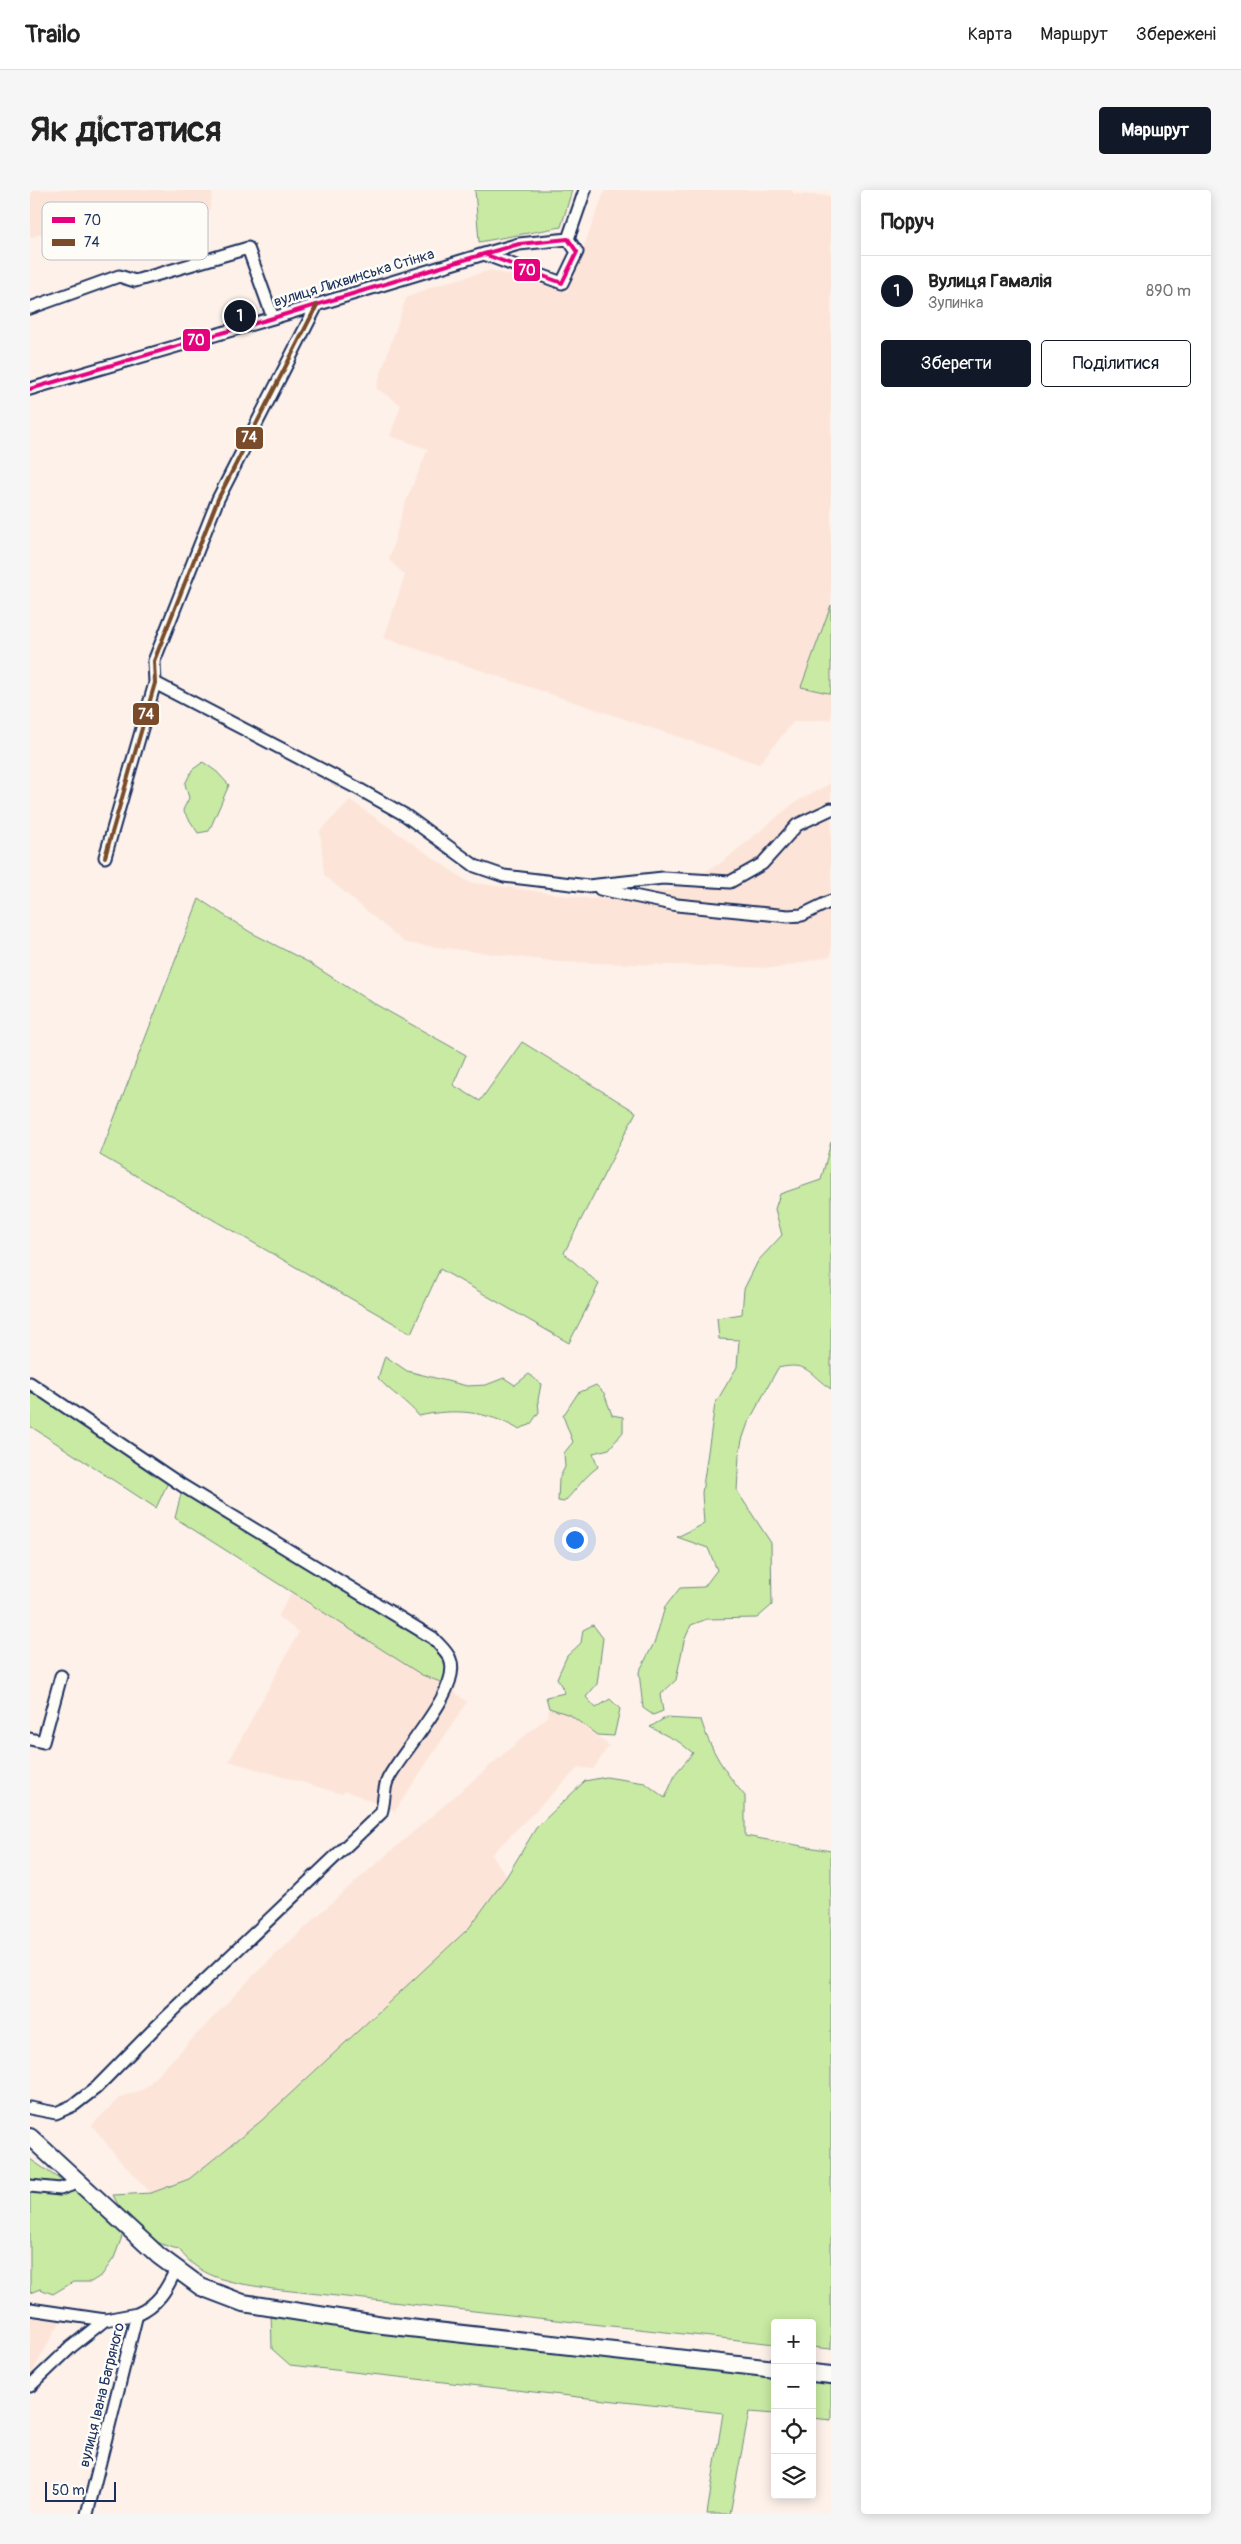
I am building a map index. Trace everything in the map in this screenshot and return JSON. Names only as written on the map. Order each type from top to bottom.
[{"type":"street","points":[[484,254],[562,283],[577,252],[568,239],[585,190]]},
{"type":"street","name":"вулиця Лихвинська Стінка","points":[[30,389],[519,244],[568,239]]},
{"type":"street","points":[[208,260],[248,248],[273,318]]},
{"type":"street","points":[[30,308],[119,276],[134,281],[207,260]]},
{"type":"street","points":[[105,857],[155,683],[154,661],[218,498],[317,305]]},
{"type":"street","points":[[155,683],[405,816],[475,866],[504,876],[588,886],[677,905],[788,916],[802,915],[831,901]]},
{"type":"street","points":[[588,886],[663,878],[730,882],[762,864],[797,825],[831,809]]},
{"type":"street","points":[[30,1383],[183,1486],[433,1638],[450,1658],[453,1672],[447,1687],[428,1718],[386,1780],[382,1813],[155,2028],[96,2088],[74,2106],[56,2113],[30,2108]]},
{"type":"street","points":[[30,1739],[43,1742],[61,1676]]},
{"type":"street","points":[[30,2137],[142,2241],[176,2269],[213,2293],[272,2309],[383,2325],[771,2369]]},
{"type":"street","points":[[30,2186],[60,2189],[80,2182]]},
{"type":"street","name":"вулиця Івана Багряного","points":[[87,2514],[137,2314],[150,2309],[160,2297],[176,2269]]},
{"type":"street","points":[[30,2309],[105,2320],[137,2314]]},
{"type":"street","points":[[30,2386],[71,2347],[105,2320]]},
{"type":"street","points":[[816,2373],[831,2375]]},
{"type":"shaded area","points":[[30,190],[213,190],[208,218],[208,202],[42,202],[42,233],[30,238]]},
{"type":"shaded area","points":[[605,190],[791,190],[795,194],[831,196],[831,719],[793,722],[759,764],[384,638],[405,575],[389,560],[404,506],[428,449],[390,436],[401,405],[376,388],[406,298],[434,286],[491,270],[567,292]]},
{"type":"shaded area","points":[[831,783],[831,956],[777,968],[559,962],[405,943],[324,875],[320,831],[350,800],[468,882],[591,899],[671,890],[721,863],[794,803]]},
{"type":"shaded area","points":[[291,1593],[422,1675],[443,1683],[467,1702],[395,1811],[346,1791],[342,1794],[229,1761],[299,1632],[278,1617]]},
{"type":"shaded area","points":[[549,1708],[570,1715],[609,1746],[593,1769],[579,1767],[491,1855],[507,1876],[469,1928],[261,2121],[189,2179],[151,2193],[117,2157],[92,2125],[120,2097],[144,2089],[255,1974],[340,1895],[548,1716]]},
{"type":"shaded area","points":[[30,2317],[61,2320],[30,2376]]},
{"type":"green space","points":[[475,190],[572,190],[561,227],[479,242]]},
{"type":"green space","points":[[831,605],[831,693],[828,693],[801,687]]},
{"type":"green space","points":[[203,762],[217,772],[229,785],[209,831],[198,833],[183,810],[189,798],[185,784],[192,770]]},
{"type":"green space","points":[[199,899],[250,932],[308,962],[366,999],[466,1055],[453,1085],[480,1101],[522,1042],[636,1112],[564,1253],[599,1284],[569,1343],[440,1269],[411,1333],[100,1155]]},
{"type":"green space","points":[[831,1142],[831,1389],[808,1370],[796,1366],[778,1368],[748,1423],[739,1455],[737,1491],[771,1543],[772,1605],[757,1618],[707,1619],[691,1625],[684,1641],[676,1680],[660,1695],[663,1711],[653,1715],[643,1708],[639,1672],[655,1641],[665,1607],[680,1588],[704,1587],[717,1570],[708,1548],[677,1537],[704,1524],[702,1493],[715,1404],[737,1367],[739,1340],[719,1339],[717,1318],[742,1314],[744,1289],[758,1261],[782,1235],[775,1209],[780,1194],[821,1180]]},
{"type":"green space","points":[[385,1356],[407,1371],[467,1386],[486,1385],[504,1378],[515,1385],[529,1374],[541,1384],[538,1400],[539,1412],[530,1425],[518,1429],[494,1418],[470,1413],[445,1412],[419,1416],[378,1378]]},
{"type":"green space","points":[[30,1383],[170,1478],[156,1508],[30,1426]]},
{"type":"green space","points":[[596,1385],[604,1393],[612,1415],[623,1417],[623,1432],[609,1449],[593,1453],[598,1467],[584,1479],[564,1502],[558,1501],[559,1479],[565,1467],[564,1453],[573,1442],[563,1416],[578,1393]]},
{"type":"green space","points":[[182,1490],[430,1640],[441,1652],[449,1667],[443,1683],[422,1675],[175,1518]]},
{"type":"green space","points":[[593,1625],[603,1638],[597,1684],[586,1697],[596,1708],[610,1699],[620,1709],[614,1736],[597,1735],[570,1715],[549,1708],[546,1697],[565,1693],[557,1678],[567,1656],[581,1643],[583,1630]]},
{"type":"green space","points":[[665,1718],[701,1720],[719,1760],[745,1796],[745,1836],[831,1851],[831,2349],[816,2347],[816,2319],[771,2319],[771,2344],[247,2285],[209,2274],[188,2260],[179,2249],[148,2237],[132,2223],[113,2195],[151,2193],[189,2179],[261,2121],[469,1928],[507,1876],[536,1828],[585,1781],[606,1777],[645,1783],[665,1798],[676,1773],[693,1753],[679,1742],[650,1727]]},
{"type":"green space","points":[[30,2159],[100,2207],[123,2234],[114,2258],[102,2275],[91,2282],[73,2282],[53,2294],[40,2289],[30,2293]]},
{"type":"green space","points":[[271,2309],[771,2369],[771,2414],[749,2412],[730,2514],[707,2514],[723,2413],[290,2365],[272,2349]]},
{"type":"green space","points":[[816,2373],[831,2375],[831,2420],[816,2418]]},
{"type":"transit line","name":"70","points":[[30,389],[484,254],[562,283],[577,252],[568,239],[519,244],[484,254]]},
{"type":"transit line","name":"74","points":[[105,857],[155,683],[154,661],[218,499],[317,305]]},
{"type":"place","name":"Вулиця Гамалія","points":[[240,316]]}]
